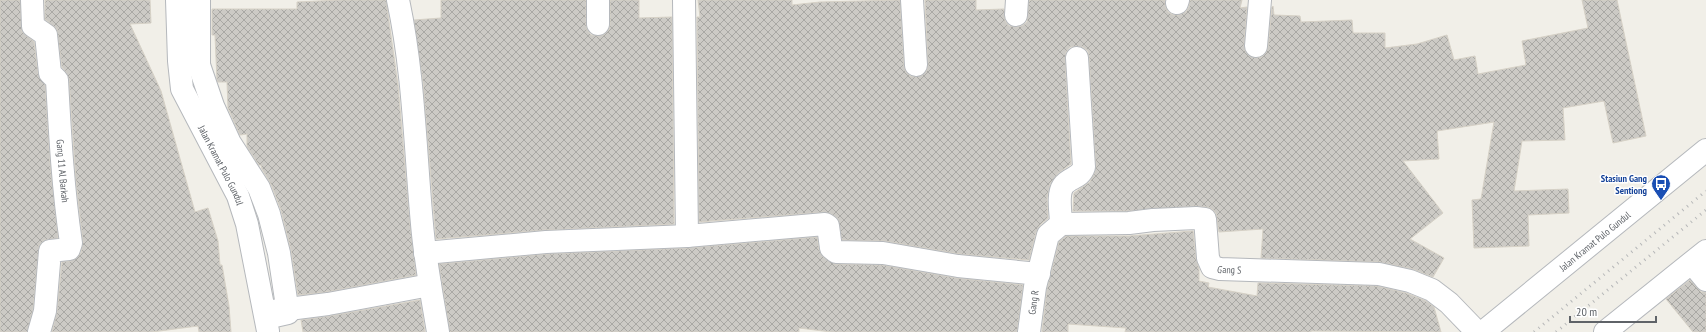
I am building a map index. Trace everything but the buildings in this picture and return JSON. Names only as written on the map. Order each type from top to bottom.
[{"type":"street","name":"Gang 11 Al Barkah","points":[[32,0],[33,26],[46,35],[50,72],[57,80],[64,182],[71,243],[70,249],[50,251],[45,312],[39,332]]},
{"type":"street","name":"Jalan Kramat Pulo Gundul","points":[[177,0],[179,61],[182,89],[216,135],[238,196],[274,315]]},
{"type":"street","points":[[199,0],[199,65],[213,106],[216,135]]},
{"type":"street","points":[[398,0],[410,69],[425,253],[438,332]]},
{"type":"street","points":[[598,0],[598,24]]},
{"type":"street","points":[[684,0],[687,236]]},
{"type":"street","points":[[912,0],[916,65]]},
{"type":"street","points":[[1256,46],[1260,0]]},
{"type":"street","points":[[425,253],[546,242],[687,236],[825,224],[830,229],[831,248],[836,252],[883,253],[958,266],[1039,274],[1048,235],[1061,224],[1060,194],[1064,185],[1082,173],[1084,167],[1077,58]]},
{"type":"street","name":"Jalan Kramat Pulo Gundul","points":[[1483,332],[1706,150]]},
{"type":"street","name":"Gang S","points":[[1061,224],[1129,223],[1153,220],[1205,219],[1208,258],[1212,267],[1220,269],[1379,274],[1410,281],[1432,290],[1449,303],[1477,332]]},
{"type":"street","points":[[1605,332],[1699,257],[1706,280]]},
{"type":"street","name":"Gang R","points":[[1029,332],[1034,287],[1039,274]]},
{"type":"street","points":[[274,315],[430,285]]},
{"type":"railway","points":[[1534,332],[1706,191]]},
{"type":"railway","points":[[1556,332],[1706,210]]},
{"type":"place","name":"Stasiun Gang Sentiong","points":[[1661,201]]}]
